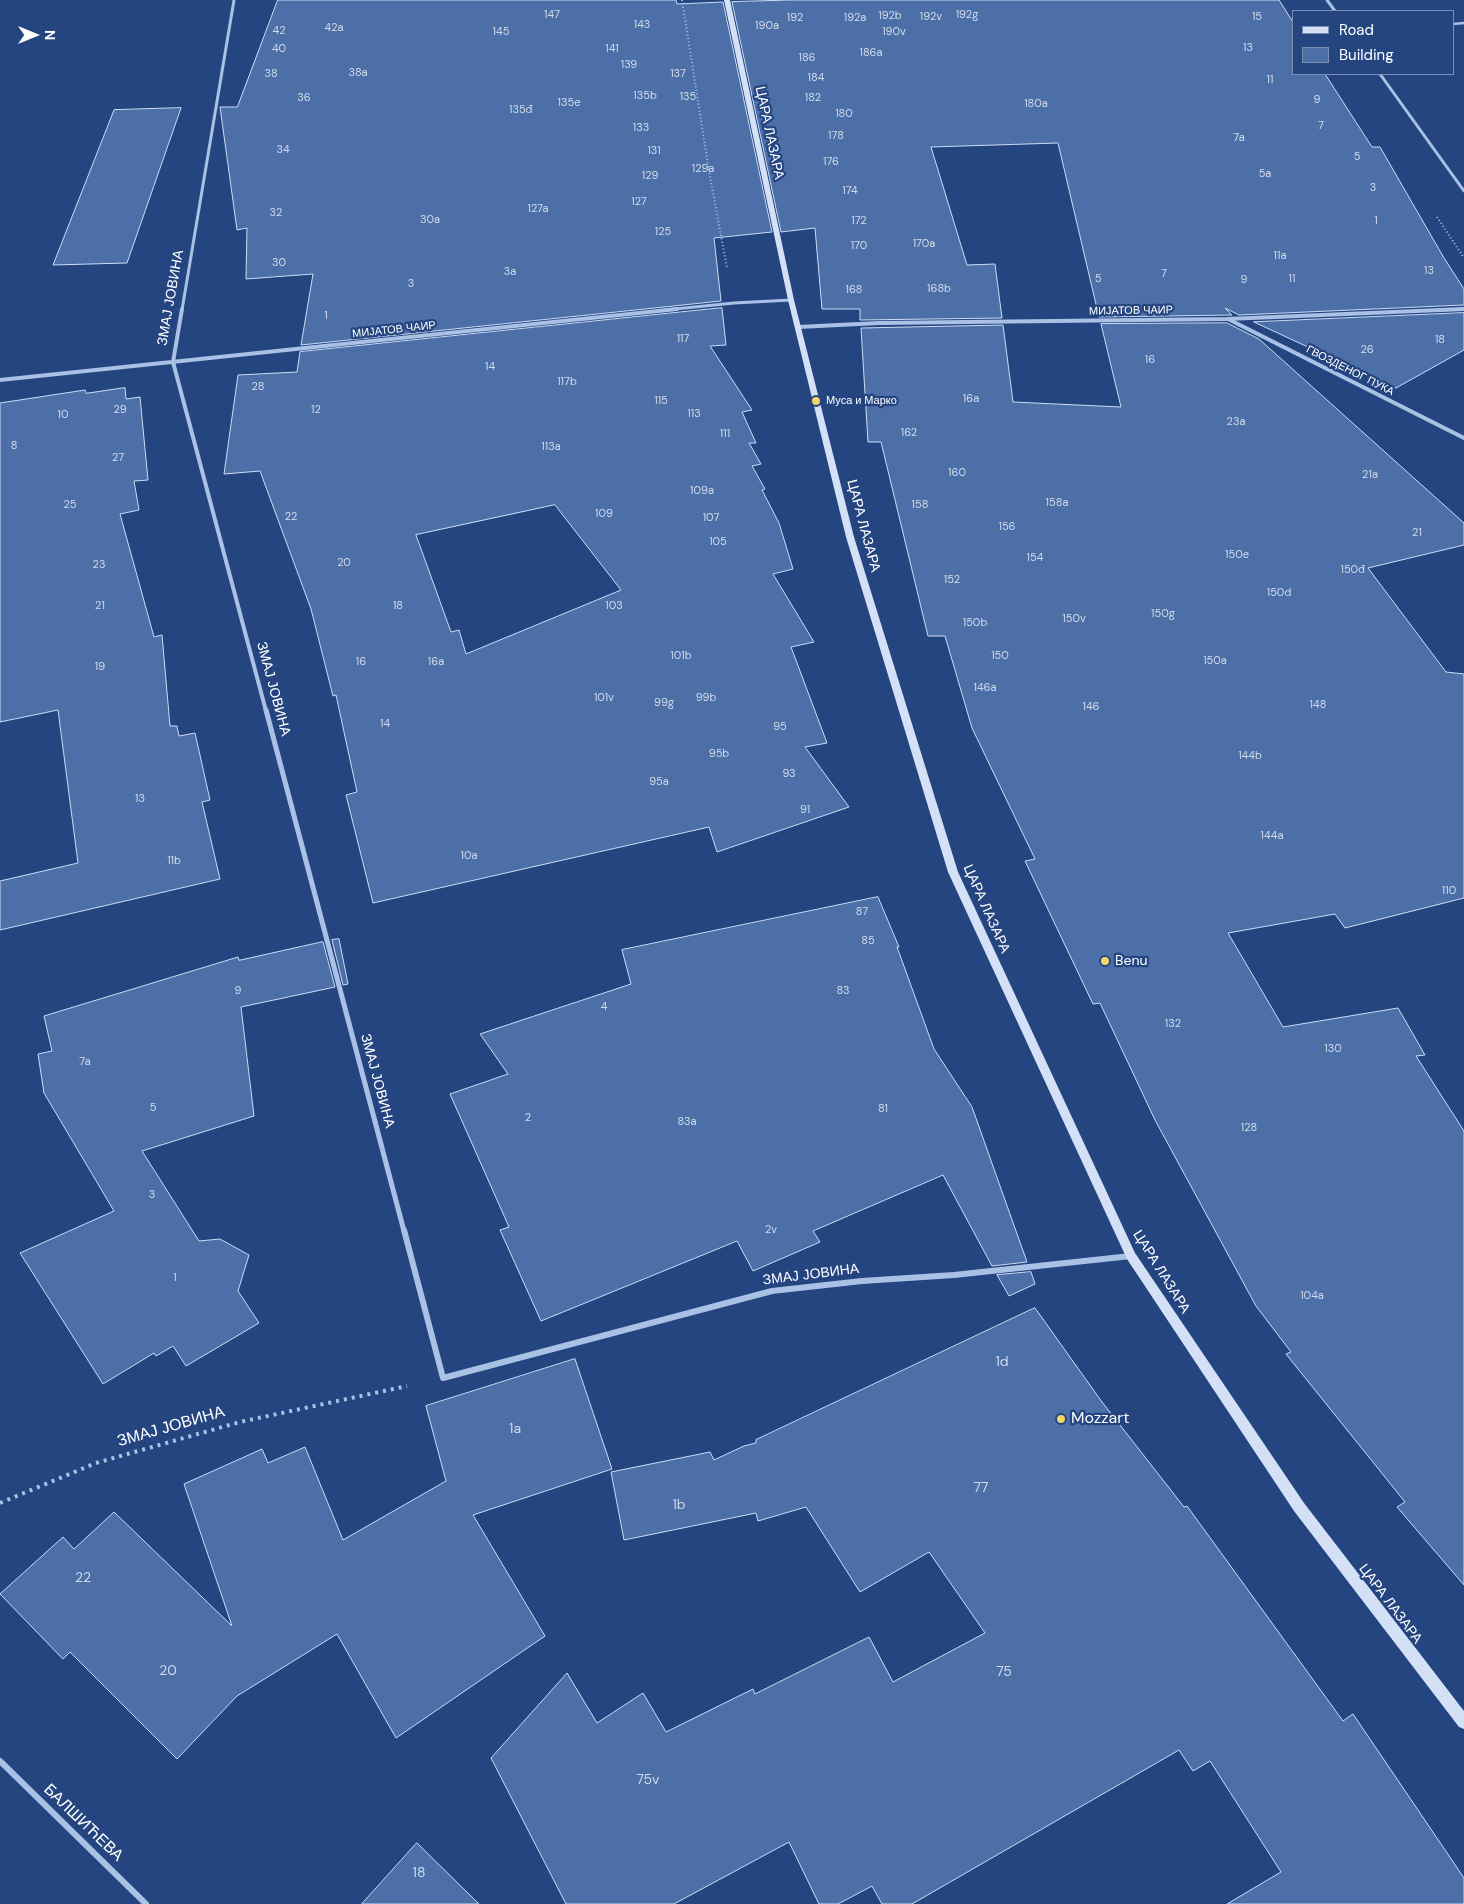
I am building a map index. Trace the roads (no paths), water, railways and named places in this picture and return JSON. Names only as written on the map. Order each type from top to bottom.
[{"type":"main road","name":"ЦАРА ЛАЗАРА","points":[[727,0],[791,300],[850,537],[953,872],[1131,1256],[1299,1507],[1464,1722]]},
{"type":"street","name":"ЗМАЈ ЈОВИНА","points":[[234,0],[173,362],[443,1378],[772,1291],[862,1281],[954,1275],[1131,1256]]},
{"type":"street","points":[[1381,75],[1464,191]]},
{"type":"street","name":"МИЈАТОВ ЧАИР","points":[[0,380],[734,303],[791,300]]},
{"type":"street","name":"МИЈАТОВ ЧАИР","points":[[798,327],[879,323],[1227,319],[1464,309]]},
{"type":"street","name":"ГВОЗДЕНОГ ПУКА","points":[[1227,319],[1464,438]]},
{"type":"street","name":"БАЛШИЋЕВА","points":[[0,1761],[146,1904]]},
{"type":"place","name":"Муса и Марко","points":[[816,401]]},
{"type":"place","name":"Benu","points":[[1105,961]]},
{"type":"place","name":"Mozzart","points":[[1061,1419]]}]
